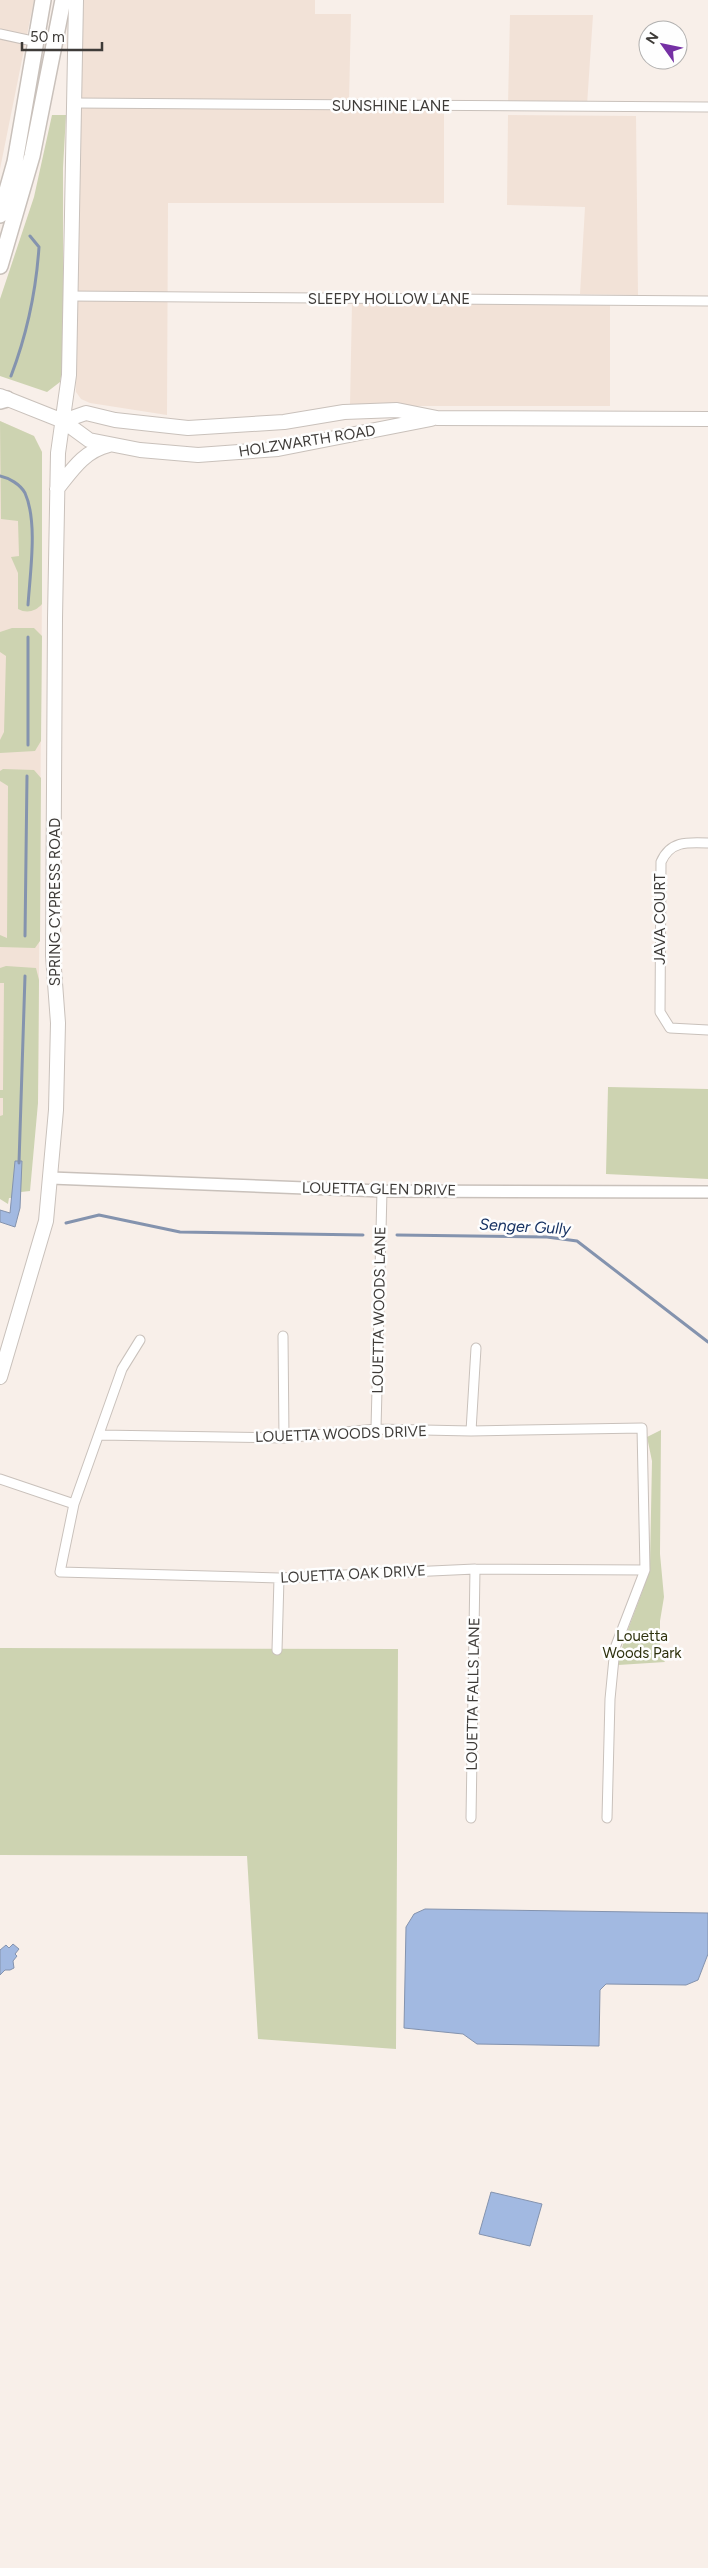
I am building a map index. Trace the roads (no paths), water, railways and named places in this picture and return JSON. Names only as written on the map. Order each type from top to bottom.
[{"type":"main road","points":[[0,215],[15,162],[43,0]]},
{"type":"main road","points":[[0,266],[20,202],[37,132],[63,0]]},
{"type":"main road","name":"SPRING CYPRESS ROAD","points":[[0,1376],[46,1221],[56,1110],[58,1029],[53,956],[57,489],[58,452],[68,375],[76,0]]},
{"type":"main road","points":[[37,42],[44,56],[32,118],[37,132]]},
{"type":"main road","name":"HOLZWARTH ROAD","points":[[2,399],[63,421],[88,440],[111,445],[198,455],[278,449],[437,418]]},
{"type":"main road","name":"HOLZWARTH ROAD","points":[[63,421],[86,413],[116,420],[188,428],[275,423],[344,412],[397,410],[437,418],[708,419]]},
{"type":"main road","points":[[57,489],[83,458],[99,448],[111,445]]},
{"type":"street","points":[[0,34],[37,42]]},
{"type":"street","name":"SUNSHINE LANE","points":[[74,104],[708,107]]},
{"type":"street","name":"SLEEPY HOLLOW LANE","points":[[70,296],[708,301]]},
{"type":"street","name":"JAVA COURT","points":[[708,843],[681,843],[671,846],[661,862],[660,1012],[670,1028],[708,1030]]},
{"type":"street","name":"LOUETTA GLEN DRIVE","points":[[51,1178],[382,1191],[708,1192]]},
{"type":"street","name":"LOUETTA WOODS LANE","points":[[376,1429],[382,1191]]},
{"type":"street","points":[[283,1336],[284,1438]]},
{"type":"street","points":[[0,1480],[74,1504],[122,1370],[140,1340]]},
{"type":"street","points":[[472,1431],[476,1348]]},
{"type":"street","name":"LOUETTA WOODS DRIVE","points":[[99,1435],[284,1438],[376,1429],[472,1431],[642,1428],[645,1570]]},
{"type":"street","name":"LOUETTA OAK DRIVE","points":[[74,1504],[60,1572],[280,1578],[475,1569],[645,1570]]},
{"type":"street","name":"LOUETTA FALLS LANE","points":[[471,1818],[475,1569]]},
{"type":"street","points":[[607,1818],[610,1699],[615,1648],[645,1570]]},
{"type":"street","points":[[277,1650],[280,1578]]},
{"type":"water","points":[[15,1161],[22,1161],[20,1208],[15,1227],[0,1222],[0,1210],[10,1213]]},
{"type":"water","points":[[425,1909],[708,1913],[708,1954],[698,1980],[686,1985],[606,1984],[600,1990],[599,2046],[477,2044],[463,2034],[404,2028],[406,1927],[414,1914]]},
{"type":"water","points":[[13,1944],[19,1949],[13,1961],[14,1968],[5,1970],[0,1975],[0,1950],[6,1945],[9,1948]]},
{"type":"water","points":[[491,2192],[542,2204],[530,2246],[479,2234]]},
{"type":"waterway","points":[[11,376],[26,329],[36,280],[39,247],[30,236]]},
{"type":"waterway","points":[[0,476],[17,484],[25,493],[29,505],[32,548],[28,605]]},
{"type":"waterway","points":[[28,637],[28,745]]},
{"type":"waterway","points":[[25,936],[27,776]]},
{"type":"waterway","points":[[19,1163],[25,976]]},
{"type":"waterway","name":"Senger Gully","points":[[66,1223],[99,1215],[180,1232],[363,1235]]},
{"type":"waterway","name":"Senger Gully","points":[[397,1235],[547,1237],[577,1241],[708,1342]]},
{"type":"park label","name":"Louetta Woods Park","points":[[642,1644]]}]
